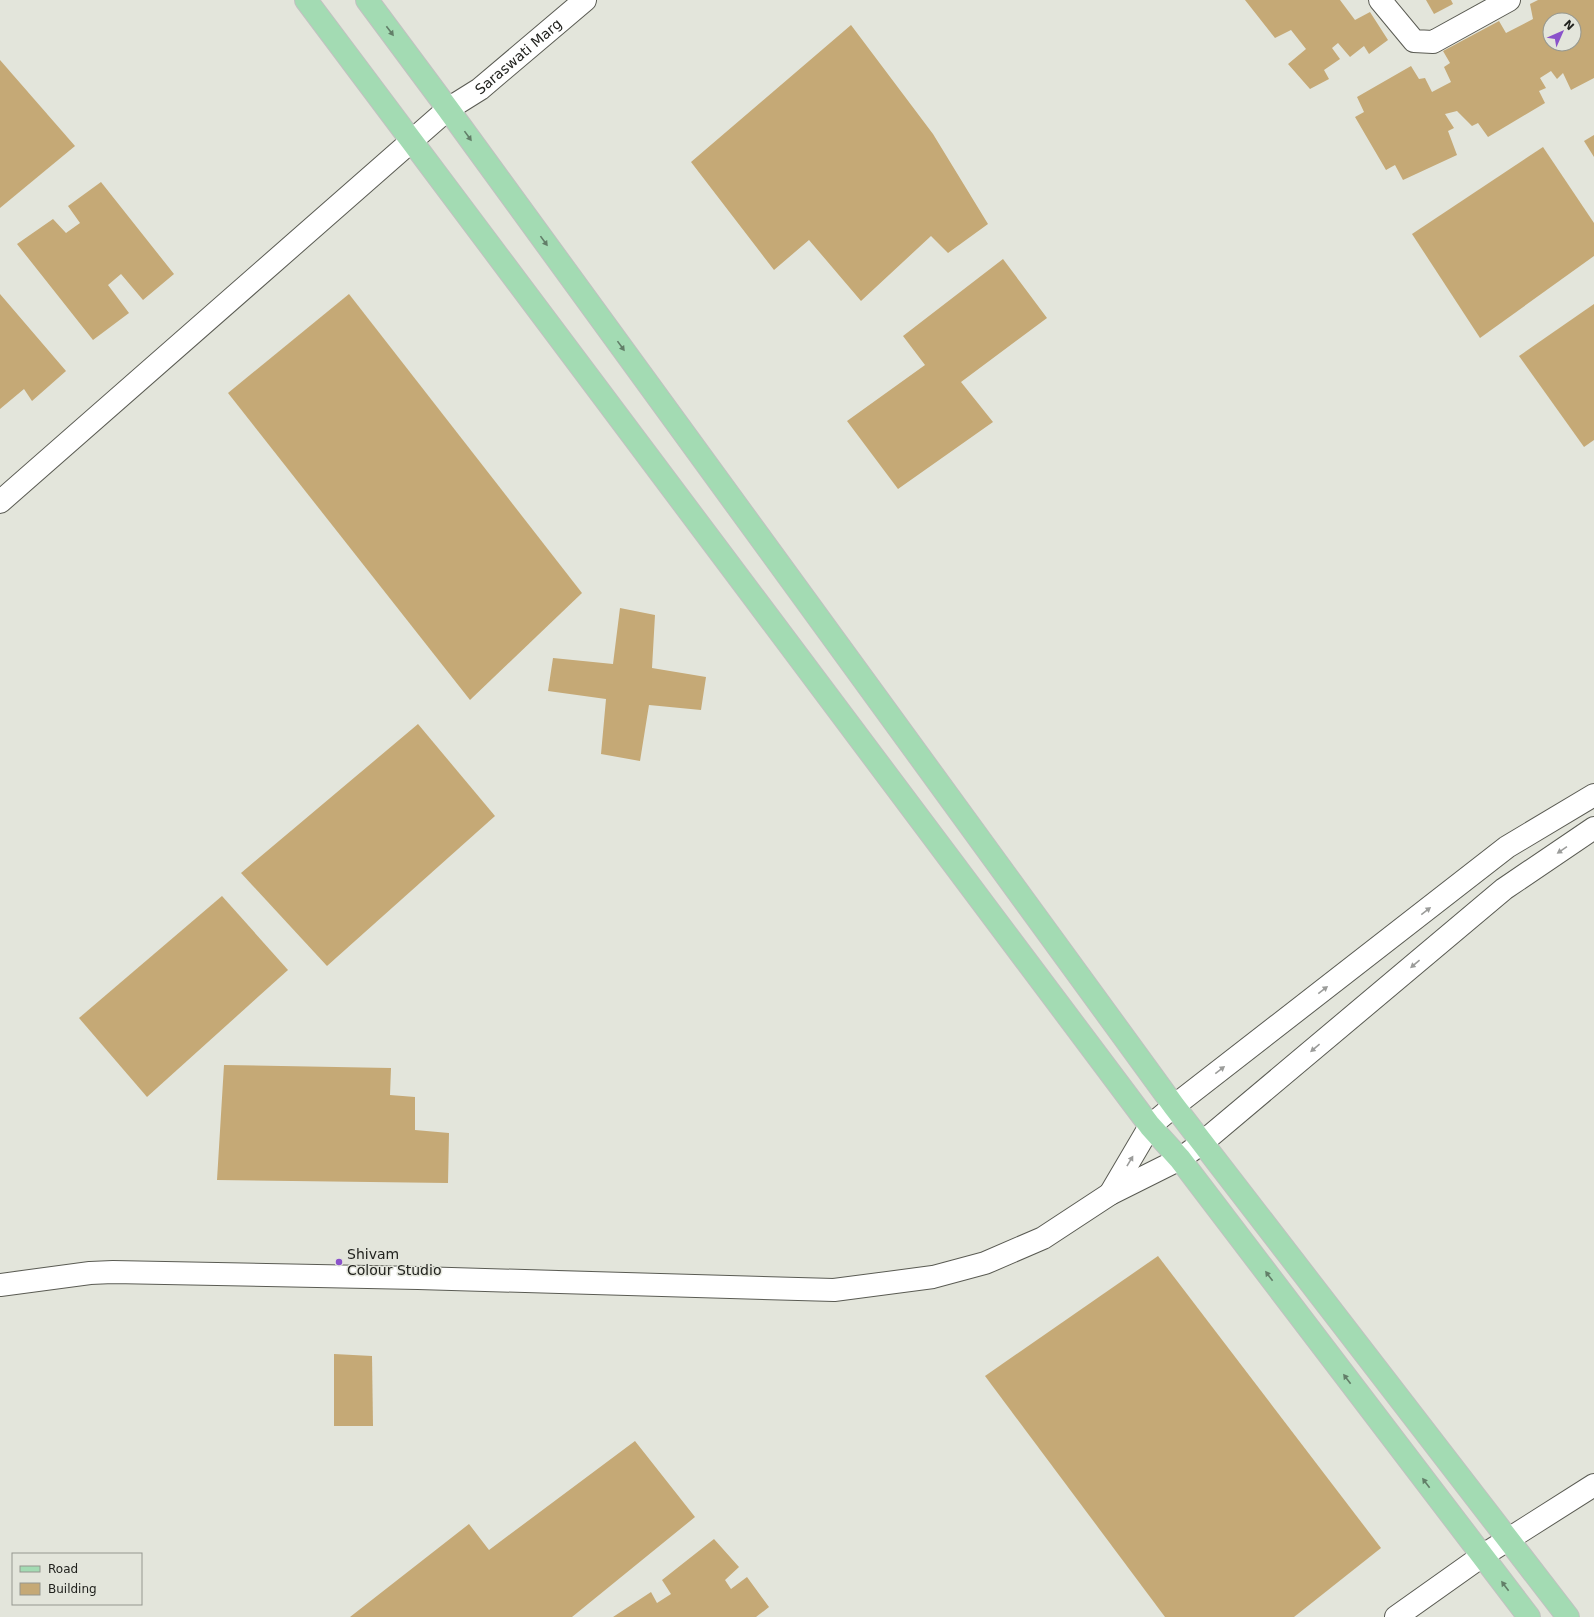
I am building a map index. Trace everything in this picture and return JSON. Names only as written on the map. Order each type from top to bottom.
[{"type":"main road","points":[[306,0],[1150,1126],[1180,1159],[1529,1617]]},
{"type":"main road","points":[[367,0],[1174,1106],[1568,1617]]},
{"type":"street","name":"Saraswati Marg","points":[[0,502],[448,109],[480,89],[585,0]]},
{"type":"street","points":[[1380,0],[1414,41],[1434,42],[1509,0]]},
{"type":"street","points":[[1110,1194],[1150,1126],[1174,1106],[1507,847],[1594,795]]},
{"type":"street","points":[[0,1285],[90,1273],[114,1272],[418,1278],[834,1290],[933,1277],[985,1263],[1043,1238],[1110,1194],[1180,1159],[1203,1142],[1504,889],[1594,828]]},
{"type":"street","points":[[1396,1617],[1482,1556],[1594,1485]]},
{"type":"building","points":[[1245,0],[1340,0],[1355,20],[1370,12],[1388,40],[1369,54],[1364,46],[1350,57],[1338,43],[1332,48],[1340,59],[1324,70],[1329,79],[1310,89],[1288,64],[1306,49],[1291,30],[1275,38]]},
{"type":"building","points":[[1426,0],[1451,0],[1453,4],[1434,14]]},
{"type":"building","points":[[1538,0],[1594,0],[1594,78],[1571,90],[1563,73],[1557,79],[1551,71],[1540,78],[1546,88],[1539,91],[1545,103],[1488,137],[1478,123],[1472,126],[1457,111],[1445,114],[1454,128],[1448,131],[1457,155],[1403,180],[1395,165],[1386,170],[1355,117],[1364,112],[1357,97],[1411,66],[1419,79],[1425,78],[1432,92],[1451,82],[1444,67],[1450,63],[1443,51],[1499,21],[1506,33],[1533,19],[1530,4]]},
{"type":"building","points":[[851,25],[933,134],[988,224],[948,253],[931,236],[861,301],[809,240],[774,270],[691,162]]},
{"type":"building","points":[[0,60],[75,146],[0,208]]},
{"type":"building","points":[[1594,135],[1594,157],[1584,141]]},
{"type":"building","points":[[1543,147],[1594,223],[1594,256],[1480,338],[1412,234]]},
{"type":"building","points":[[101,182],[174,274],[143,300],[121,274],[108,285],[129,313],[93,340],[17,244],[53,219],[66,233],[80,223],[68,206]]},
{"type":"building","points":[[1003,259],[1047,318],[961,382],[993,422],[898,489],[847,421],[925,365],[903,336]]},
{"type":"building","points":[[0,294],[66,371],[32,401],[24,389],[0,409]]},
{"type":"building","points":[[349,294],[582,593],[470,700],[228,393]]},
{"type":"building","points":[[1594,304],[1594,440],[1584,447],[1519,356]]},
{"type":"building","points":[[620,608],[655,615],[652,668],[706,677],[701,710],[649,705],[640,761],[601,754],[606,699],[548,691],[553,658],[613,664]]},
{"type":"building","points":[[418,724],[495,816],[327,966],[241,873]]},
{"type":"building","points":[[222,896],[288,970],[147,1097],[79,1018]]},
{"type":"building","points":[[224,1065],[391,1068],[390,1095],[415,1097],[415,1130],[449,1133],[448,1183],[217,1180]]},
{"type":"building","points":[[1158,1256],[1381,1548],[1294,1617],[1165,1617],[985,1376]]},
{"type":"building","points":[[334,1354],[372,1356],[373,1426],[334,1426]]},
{"type":"building","points":[[635,1441],[695,1517],[572,1617],[350,1617],[469,1524],[489,1550]]},
{"type":"building","points":[[714,1539],[739,1567],[725,1580],[731,1589],[747,1577],[769,1607],[756,1617],[613,1617],[651,1592],[657,1603],[671,1594],[662,1580]]},
{"type":"place","name":"Shivam Colour Studio","points":[[339,1262]]}]
